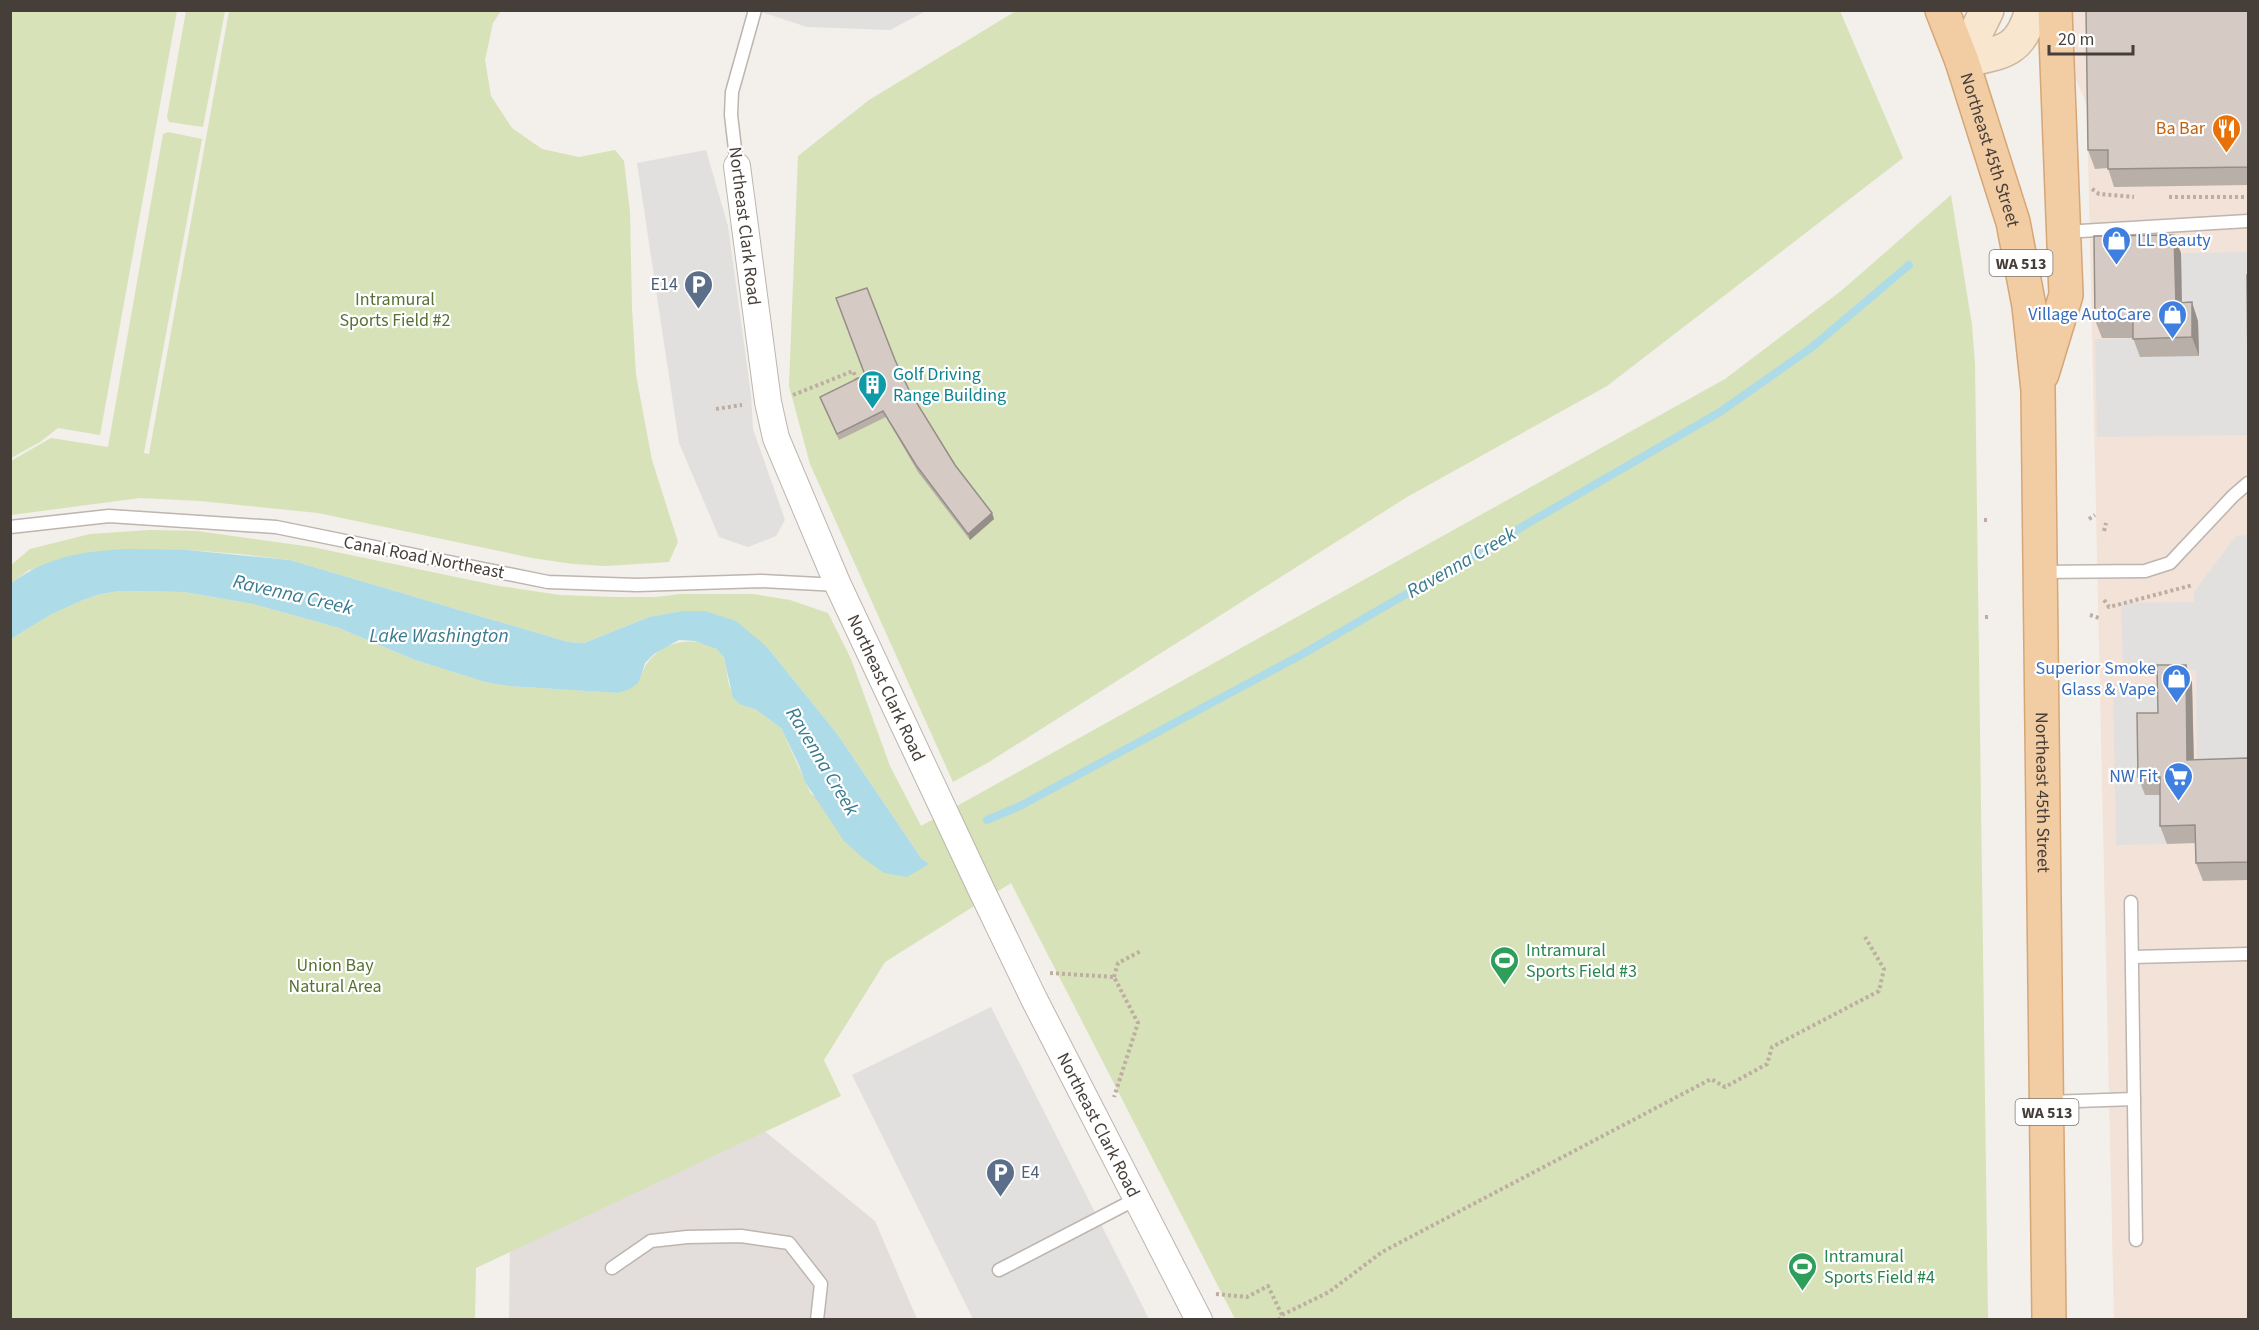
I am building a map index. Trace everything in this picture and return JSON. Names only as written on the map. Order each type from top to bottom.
[{"type":"main road","name":"WA 513","points":[[1942,10],[1962,61]]},
{"type":"main road","name":"Northeast 45th Street","points":[[1987,10],[1962,61],[2013,222],[2029,306],[2038,390],[2049,1320]]},
{"type":"main road","name":"Northeast 45th Street","points":[[1962,61],[2007,51],[2027,29],[2032,10]]},
{"type":"main road","points":[[2038,390],[2066,295],[2055,10]]},
{"type":"street","name":"Northeast Clark Road","points":[[737,166],[768,402],[776,438],[838,585],[980,887],[1034,999],[1199,1320]]},
{"type":"lane","name":"Northeast Clark Road","points":[[737,166],[731,116],[732,92],[755,10]]},
{"type":"lane","points":[[2064,232],[2248,221]]},
{"type":"lane","points":[[2040,572],[2145,571],[2170,563],[2248,483]]},
{"type":"lane","name":"Canal Road Northeast","points":[[10,527],[109,516],[276,527],[548,582],[638,585],[761,581],[838,585]]},
{"type":"lane","points":[[2131,902],[2136,1240]]},
{"type":"lane","points":[[2133,957],[2248,954]]},
{"type":"lane","points":[[2046,1102],[2134,1099]]},
{"type":"lane","points":[[999,1270],[1136,1199]]},
{"type":"lane","points":[[612,1268],[651,1241],[687,1237],[741,1236],[789,1243],[821,1284],[817,1320]]},
{"type":"path","points":[[2099,194],[2134,197]]},
{"type":"path","points":[[2169,197],[2248,197]]},
{"type":"path","points":[[2089,519],[2095,515]]},
{"type":"path","points":[[2104,531],[2106,523]]},
{"type":"path","points":[[2104,600],[2109,607],[2193,585]]},
{"type":"path","points":[[2090,615],[2099,618]]},
{"type":"path","points":[[1279,1320],[1282,1315],[1329,1292],[1382,1252],[1711,1078],[1725,1086],[1767,1064],[1772,1047],[1879,991],[1884,969],[1865,938]]},
{"type":"path","points":[[1113,1100],[1138,1023],[1114,977],[1118,963],[1141,951]]},
{"type":"path","points":[[1048,973],[1114,977]]},
{"type":"path","points":[[1214,1293],[1247,1297],[1268,1287],[1282,1315]]},
{"type":"shaded area","points":[[758,11],[926,11],[890,30],[807,27]]},
{"type":"shaded area","points":[[2065,11],[2248,11],[2248,1319],[2114,1319],[2087,105],[2067,59]]},
{"type":"shaded area","name":"E14","points":[[706,150],[728,226],[751,395],[753,429],[785,520],[776,536],[748,547],[719,537],[679,443],[637,163]]},
{"type":"shaded area","points":[[2248,252],[2248,435],[2097,437],[2095,339],[2140,338],[2182,321],[2181,253]]},
{"type":"shaded area","points":[[2248,535],[2248,759],[2197,761],[2196,670],[2123,671],[2121,603],[2194,602],[2194,592],[2236,536]]},
{"type":"shaded area","points":[[2163,683],[2145,795],[2166,795],[2167,844],[2116,845],[2113,684]]},
{"type":"shaded area","name":"E4","points":[[991,1007],[1149,1319],[973,1319],[852,1075]]},
{"type":"shaded area","points":[[757,1125],[875,1221],[917,1319],[509,1320],[510,1243]]},
{"type":"green space","points":[[10,11],[177,11],[100,435],[58,428],[40,442],[11,458]]},
{"type":"green space","points":[[186,11],[225,11],[203,127],[169,122],[167,117]]},
{"type":"green space","name":"Intramural Sports Field #2","points":[[229,11],[501,11],[493,23],[485,60],[491,96],[512,128],[542,149],[579,157],[615,150],[624,161],[630,212],[636,375],[652,460],[678,542],[669,562],[605,566],[573,564],[532,558],[318,513],[200,501],[140,498],[11,515],[11,461],[51,438],[108,447],[163,134],[168,132],[202,139],[144,453],[149,454]]},
{"type":"green space","points":[[1016,11],[1840,11],[1903,158],[1607,386],[1407,497],[989,762],[953,782],[810,464],[789,386],[798,156],[869,100]]},
{"type":"green space","name":"Union Bay Natural Area","points":[[1951,195],[1972,325],[1975,364],[1988,1319],[1235,1319],[1011,883],[885,962],[824,1060],[841,1096],[476,1268],[475,1319],[11,1319],[11,639],[50,615],[101,594],[120,591],[184,592],[253,604],[339,628],[415,660],[485,682],[508,686],[618,693],[639,682],[647,663],[662,649],[681,642],[706,644],[715,647],[721,654],[725,662],[730,688],[741,705],[755,709],[781,728],[811,794],[929,864],[921,858],[838,735],[767,647],[705,611],[682,611],[649,617],[584,643],[568,642],[290,560],[240,554],[187,550],[29,570],[11,583],[11,565],[30,549],[90,534],[150,530],[197,531],[312,547],[499,586],[560,595],[656,597],[680,594],[753,594],[790,600],[828,613],[851,659],[890,766],[921,826],[1725,379],[1841,291]]},
{"type":"water","name":"Lake Washington","points":[[126,549],[187,550],[290,560],[568,642],[584,643],[649,617],[682,611],[705,611],[736,621],[767,647],[838,735],[921,858],[929,864],[907,877],[884,873],[844,841],[805,782],[781,728],[755,709],[741,705],[733,698],[724,658],[717,649],[695,641],[679,640],[654,654],[645,663],[639,682],[630,689],[618,693],[508,686],[485,682],[415,660],[339,628],[253,604],[184,592],[120,591],[101,594],[50,615],[11,639],[11,583],[52,561],[79,554]]},
{"type":"building","points":[[2086,10],[2248,10],[2248,167],[2108,169],[2108,150],[2088,150]]},
{"type":"building","points":[[2174,235],[2176,303],[2192,302],[2192,337],[2133,339],[2133,320],[2095,320],[2094,236]]},
{"type":"building","points":[[2247,275],[2248,275],[2248,365]]},
{"type":"building","name":"Golf Driving Range Building","points":[[867,288],[910,392],[955,465],[992,513],[968,534],[916,465],[883,411],[837,434],[820,397],[865,375],[836,298]]},
{"type":"building","points":[[2157,665],[2186,665],[2187,760],[2248,758],[2248,862],[2196,863],[2195,825],[2160,826],[2160,777],[2138,777],[2137,713],[2158,713]]},
{"type":"waterway","name":"Ravenna Creek","points":[[987,820],[1020,806],[1301,655],[1720,412],[1811,348],[1909,265]]},
{"type":"place","name":"Ba Bar","points":[[2226,154]]},
{"type":"place","name":"LL Beauty","points":[[2116,266]]},
{"type":"place","name":"E14","points":[[699,310]]},
{"type":"place","name":"Village AutoCare","points":[[2172,340]]},
{"type":"place","name":"Golf Driving Range Building","points":[[872,410]]},
{"type":"place","name":"Superior Smoke Glass & Vape","points":[[2177,704]]},
{"type":"place","name":"NW Fit","points":[[2179,802]]},
{"type":"place","name":"Intramural Sports Field #3","points":[[1505,986]]},
{"type":"place","name":"E4","points":[[1000,1198]]},
{"type":"place","name":"Intramural Sports Field #4","points":[[1803,1292]]}]
